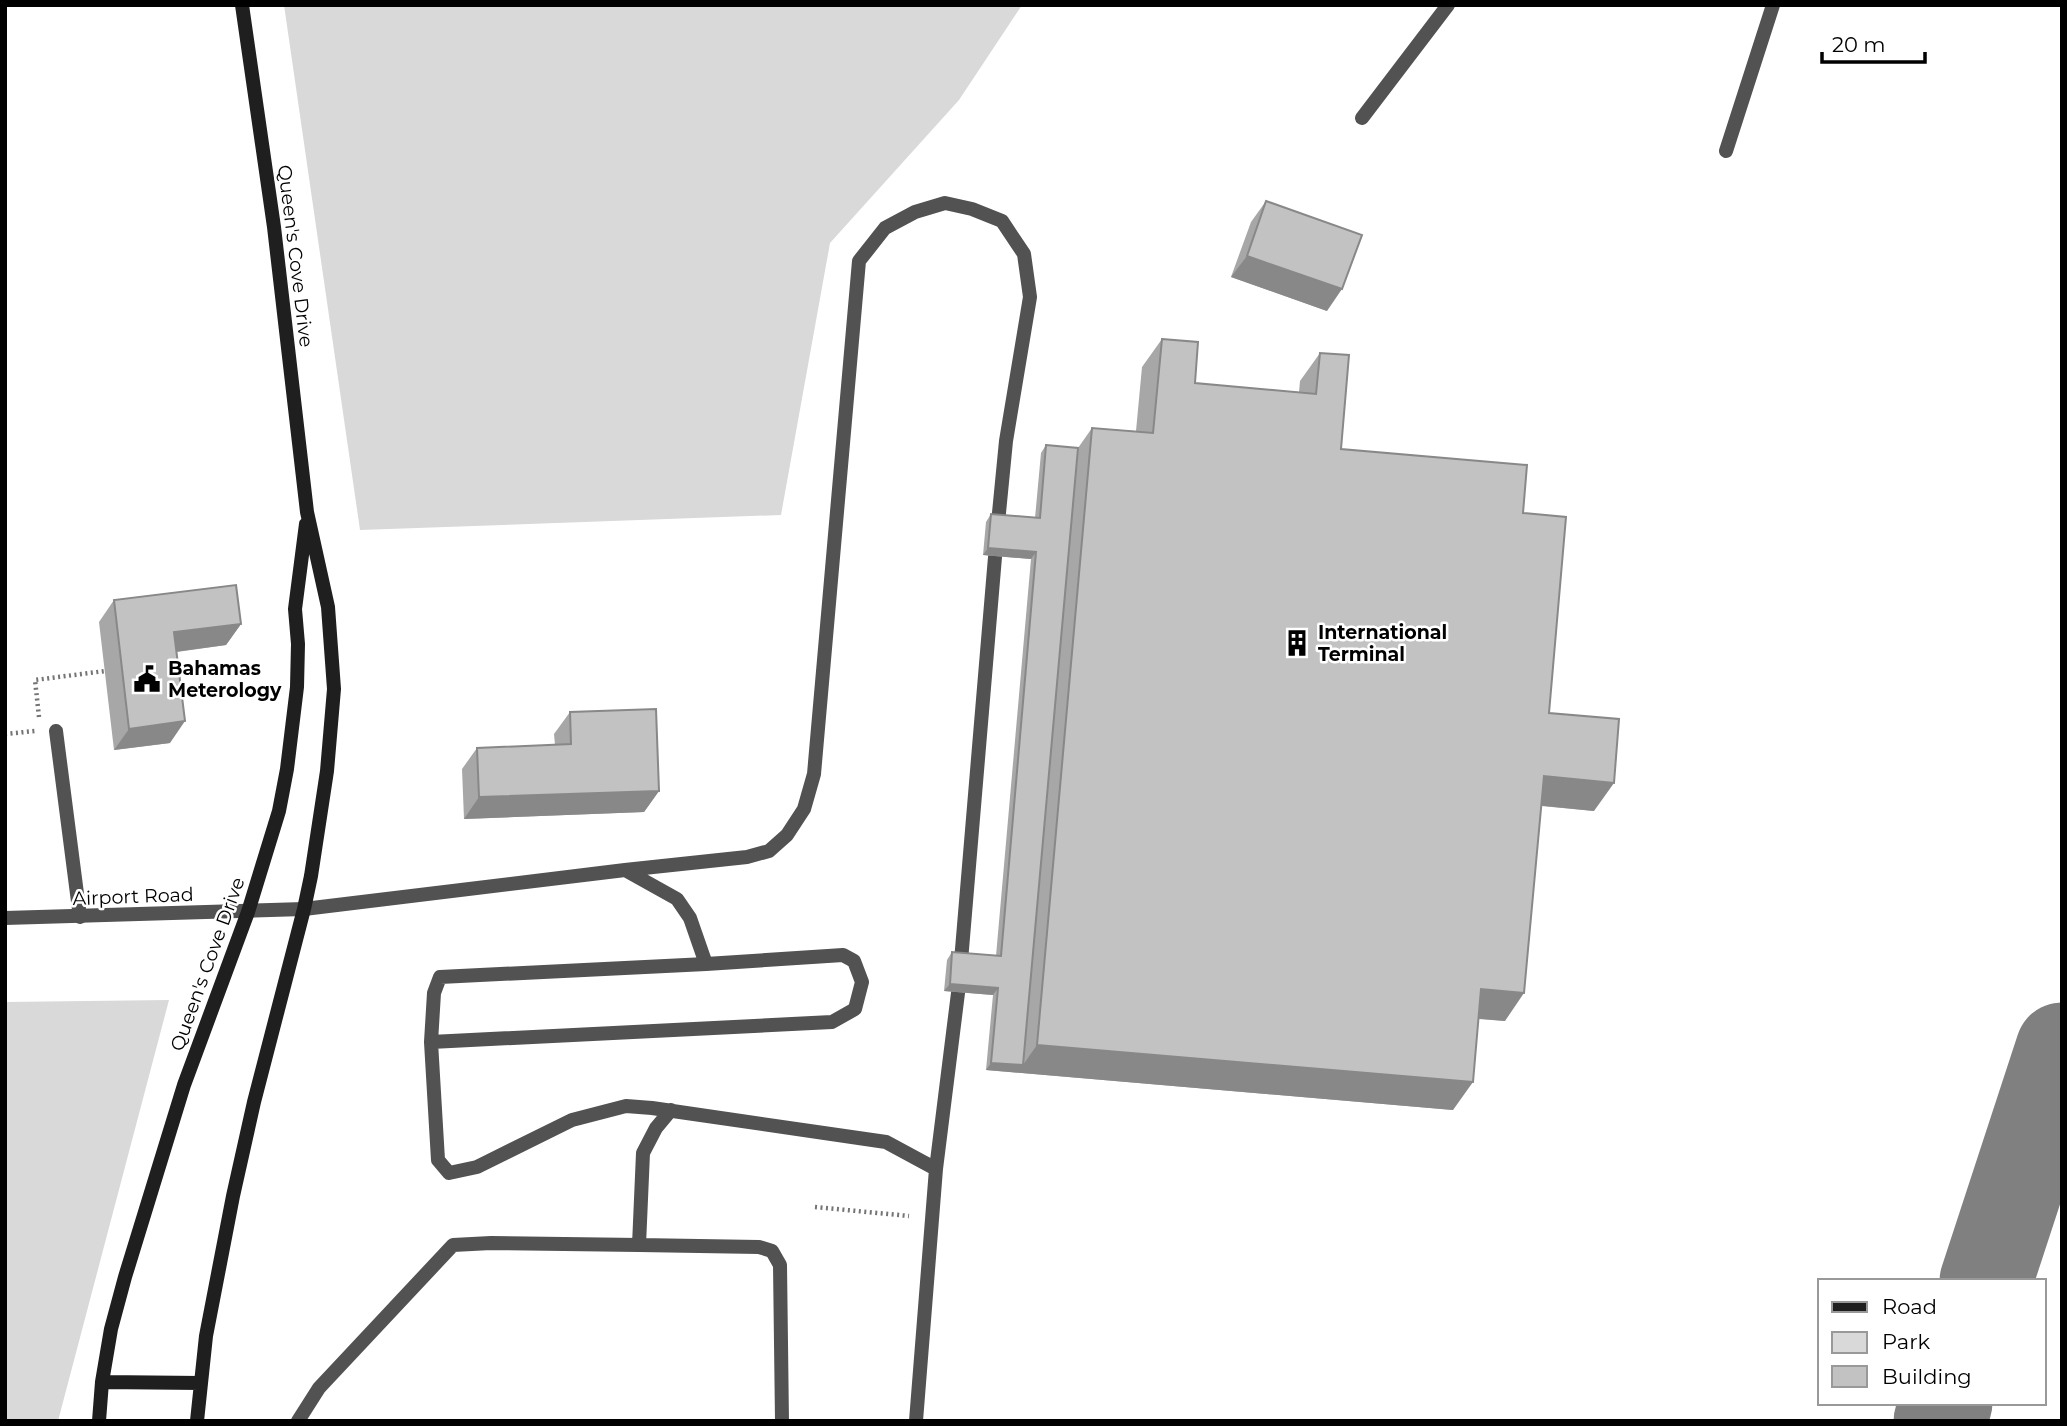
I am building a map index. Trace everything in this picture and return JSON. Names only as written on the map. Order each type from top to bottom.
[{"type":"street","name":"Queen's Cove Drive","points":[[197,1421],[212,1300],[233,1196],[276,1011],[304,909],[327,771],[334,690],[328,607],[307,512],[274,227],[243,5]]},
{"type":"street","points":[[1362,118],[1448,5]]},
{"type":"street","points":[[1727,151],[1773,5]]},
{"type":"street","name":"Airport Road","points":[[5,918],[304,909],[747,857],[769,851],[787,835],[804,809],[814,774],[859,261],[885,228],[915,212],[946,203],[972,208],[1002,221],[1024,254],[1030,297],[1006,441],[998,523]]},
{"type":"street","name":"Queen's Cove Drive","points":[[99,1421],[102,1382],[115,1316],[155,1175],[184,1085],[248,912],[272,834],[287,769],[297,687],[298,644],[295,609],[307,512]]},
{"type":"street","points":[[961,961],[995,557]]},
{"type":"street","points":[[56,731],[80,917]]},
{"type":"street","points":[[625,870],[677,899],[690,918],[706,964]]},
{"type":"street","points":[[431,1042],[832,1022],[855,1009],[862,982],[854,961],[843,955],[440,977],[434,993],[431,1042],[438,1160],[449,1173],[477,1167],[572,1120],[626,1106],[671,1110],[886,1142],[936,1169]]},
{"type":"street","points":[[916,1421],[936,1169],[958,993]]},
{"type":"street","points":[[639,1245],[643,1153],[656,1128],[671,1110]]},
{"type":"street","points":[[298,1421],[319,1388],[453,1245],[491,1243],[759,1247],[772,1251],[780,1265],[782,1421]]},
{"type":"street","points":[[102,1382],[201,1383]]},
{"type":"path","points":[[39,718],[35,680],[105,671]]},
{"type":"path","points":[[5,734],[40,731]]},
{"type":"path","points":[[815,1207],[933,1219]]},
{"type":"green space","points":[[284,5],[1022,5],[959,100],[830,243],[781,515],[360,530]]},
{"type":"green space","points":[[169,1000],[58,1421],[5,1421],[5,1002]]},
{"type":"building","points":[[1266,201],[1362,235],[1342,289],[1247,256]]},
{"type":"building","name":"International Terminal","points":[[1162,339],[1198,342],[1195,383],[1316,394],[1320,353],[1349,355],[1341,449],[1527,465],[1523,513],[1566,517],[1549,713],[1619,719],[1614,783],[1544,776],[1524,993],[1481,989],[1473,1082],[1037,1045],[1092,428],[1153,433]]},
{"type":"building","points":[[1046,445],[1078,448],[1023,1065],[991,1063],[998,988],[950,984],[952,952],[1001,956],[1036,552],[988,548],[991,514],[1040,518]]},
{"type":"building","points":[[236,585],[241,624],[174,632],[185,721],[129,729],[114,600]]},
{"type":"building","points":[[656,709],[659,791],[479,797],[477,748],[571,744],[570,712]]},
{"type":"taxiway","points":[[1987,1279],[2062,1049]]},
{"type":"taxiway","points":[[1940,1421],[1945,1405]]},
{"type":"place","name":"International Terminal","points":[[1297,643]]},
{"type":"place","name":"Bahamas Meterology","points":[[147,679]]}]
